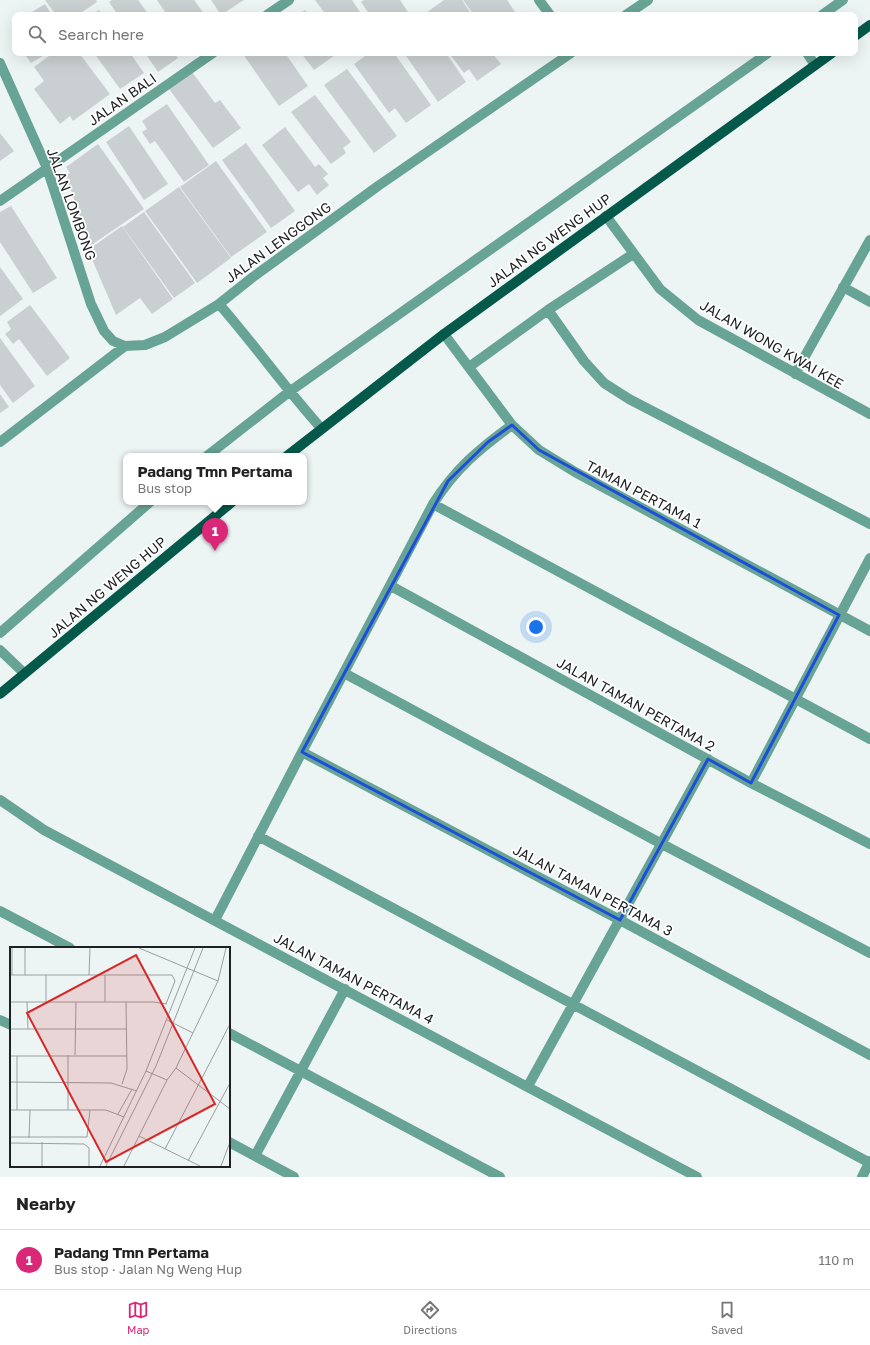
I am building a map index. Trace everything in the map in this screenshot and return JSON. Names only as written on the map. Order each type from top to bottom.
[{"type":"main road","points":[[858,34],[870,25]]},
{"type":"main road","name":"JALAN NG WENG HUP","points":[[291,453],[444,334],[828,56]]},
{"type":"main road","name":"JALAN NG WENG HUP","points":[[0,694],[228,505]]},
{"type":"street","points":[[271,12],[289,0]]},
{"type":"street","points":[[540,0],[548,12]]},
{"type":"street","points":[[630,12],[648,0]]},
{"type":"street","points":[[826,12],[843,0]]},
{"type":"street","name":"JALAN BALI","points":[[0,201],[209,56]]},
{"type":"street","name":"JALAN LENGGONG","points":[[125,346],[145,345],[165,337],[219,304],[252,277],[378,186],[567,56]]},
{"type":"street","points":[[211,453],[289,392],[764,56]]},
{"type":"street","points":[[809,56],[815,65]]},
{"type":"street","name":"JALAN LOMBONG","points":[[0,63],[47,168],[91,304],[104,331],[113,341],[125,346]]},
{"type":"street","name":"JALAN WONG KWAI KEE","points":[[606,216],[660,289],[698,320],[870,414]]},
{"type":"street","points":[[795,374],[870,240]]},
{"type":"street","points":[[469,367],[548,310],[633,254]]},
{"type":"street","points":[[843,287],[870,302]]},
{"type":"street","points":[[219,304],[289,392],[321,428]]},
{"type":"street","points":[[548,310],[584,361],[604,383],[610,387],[629,399],[870,524]]},
{"type":"street","name":"TAMAN PERTAMA 1","points":[[444,334],[512,425],[539,450],[575,472],[870,632]]},
{"type":"street","points":[[0,442],[125,346]]},
{"type":"street","points":[[215,920],[433,504],[448,482],[467,461],[488,442],[512,425]]},
{"type":"street","points":[[433,504],[870,739]]},
{"type":"street","points":[[0,633],[147,505]]},
{"type":"street","points":[[751,783],[794,699],[870,558]]},
{"type":"street","name":"JALAN TAMAN PERTAMA 2","points":[[391,586],[751,783],[870,844]]},
{"type":"street","points":[[0,650],[24,673]]},
{"type":"street","points":[[344,673],[660,843],[870,953]]},
{"type":"street","name":"JALAN TAMAN PERTAMA 3","points":[[302,752],[620,920],[870,1055]]},
{"type":"street","points":[[528,1086],[572,1004],[620,920],[660,843],[708,759]]},
{"type":"street","name":"JALAN TAMAN PERTAMA 4","points":[[0,800],[44,830],[698,1177]]},
{"type":"street","points":[[258,836],[870,1162],[862,1177]]},
{"type":"street","points":[[0,911],[68,947]]},
{"type":"street","points":[[255,1156],[302,1072],[345,989]]},
{"type":"street","points":[[0,1020],[10,1025]]},
{"type":"street","points":[[230,1034],[500,1177]]},
{"type":"street","points":[[230,1143],[294,1177]]},
{"type":"highlighted area","points":[[512,425],[539,450],[839,615],[751,783],[708,759],[620,920],[302,752],[448,481],[488,442]]},
{"type":"building","points":[[45,0],[96,0],[97,2],[82,12],[54,12]]},
{"type":"building","points":[[112,0],[138,0],[147,12],[116,12],[109,2]]},
{"type":"building","points":[[157,0],[194,0],[203,12],[165,12]]},
{"type":"building","points":[[211,0],[244,0],[226,12],[219,12]]},
{"type":"building","points":[[315,0],[352,0],[360,12],[324,12]]},
{"type":"building","points":[[364,0],[400,0],[408,12],[368,12],[361,2]]},
{"type":"building","points":[[444,0],[462,0],[470,12],[427,12]]},
{"type":"building","points":[[463,0],[507,0],[515,12],[472,12]]},
{"type":"building","points":[[45,4],[50,12],[32,12]]},
{"type":"building","points":[[26,56],[43,56],[31,63]]},
{"type":"building","points":[[49,56],[81,56],[110,94],[73,121],[70,116],[60,124],[34,89],[44,81],[34,67]]},
{"type":"building","points":[[96,56],[132,56],[144,73],[120,89]]},
{"type":"building","points":[[147,56],[177,56],[178,58],[158,72]]},
{"type":"building","points":[[244,56],[287,56],[308,86],[279,106]]},
{"type":"building","points":[[303,56],[334,56],[314,70]]},
{"type":"building","points":[[365,56],[396,56],[431,105],[406,123],[395,108],[389,113],[354,64]]},
{"type":"building","points":[[406,56],[448,56],[466,82],[438,102]]},
{"type":"building","points":[[451,56],[494,56],[501,64],[477,81],[469,69],[464,73]]},
{"type":"building","points":[[347,69],[397,136],[374,153],[324,85]]},
{"type":"building","points":[[192,72],[215,103],[220,100],[241,128],[213,148],[169,89]]},
{"type":"building","points":[[315,95],[351,142],[343,148],[346,153],[331,164],[291,112]]},
{"type":"building","points":[[167,104],[209,165],[184,182],[155,141],[150,144],[142,132],[147,129],[142,121]]},
{"type":"building","points":[[129,126],[168,184],[144,200],[106,142]]},
{"type":"building","points":[[285,127],[315,167],[319,164],[328,174],[323,178],[329,185],[317,195],[309,184],[298,192],[262,145]]},
{"type":"building","points":[[0,133],[14,151],[0,161]]},
{"type":"building","points":[[246,143],[295,211],[271,228],[222,160]]},
{"type":"building","points":[[98,144],[144,209],[90,246],[66,176],[70,173],[66,167]]},
{"type":"building","points":[[216,161],[267,232],[231,257],[180,187]]},
{"type":"building","points":[[179,187],[231,258],[197,283],[145,211]]},
{"type":"building","points":[[11,206],[57,278],[33,293],[0,242],[0,212]]},
{"type":"building","points":[[144,212],[195,283],[174,298],[123,227]]},
{"type":"building","points":[[122,226],[173,299],[152,314],[140,298],[116,315],[88,250]]},
{"type":"building","points":[[0,267],[23,299],[0,316]]},
{"type":"building","points":[[30,305],[70,358],[47,376],[19,339],[13,344],[5,334],[11,329],[7,322]]},
{"type":"building","points":[[0,338],[35,386],[13,403],[0,385]]},
{"type":"building","points":[[0,394],[9,407],[0,413]]},
{"type":"place","name":"Padang Tmn Pertama","points":[[215,551]]}]
